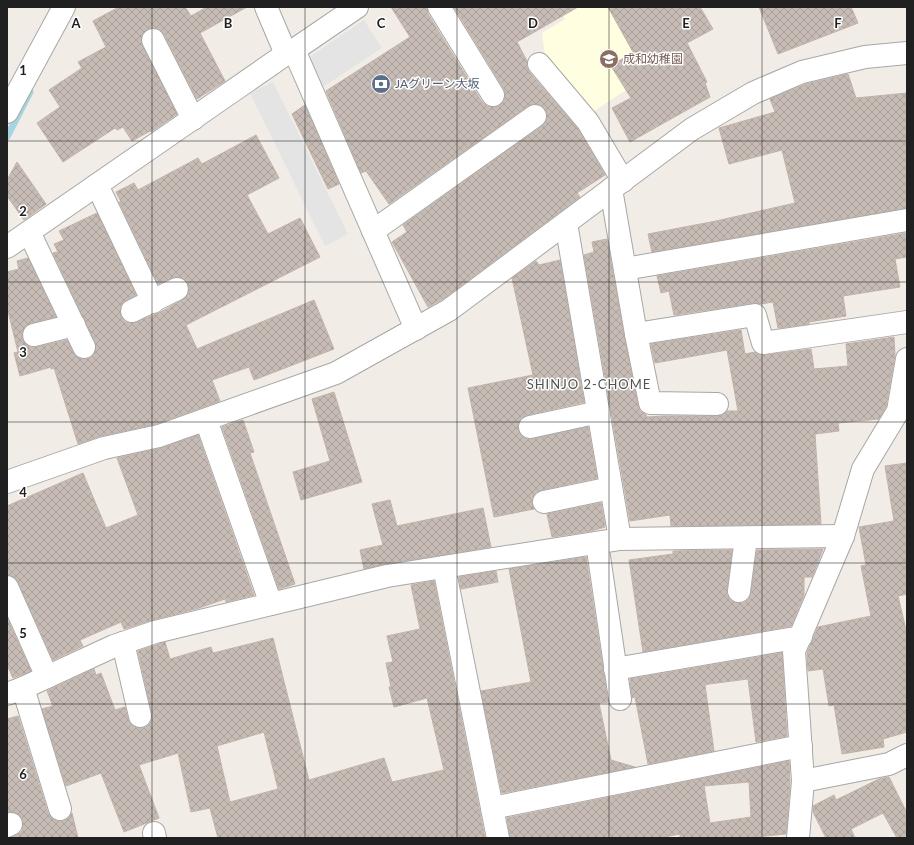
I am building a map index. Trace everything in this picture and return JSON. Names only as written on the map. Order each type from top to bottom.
[{"type":"street","points":[[7,112],[64,7]]},
{"type":"street","points":[[266,7],[290,52],[373,231],[416,329]]},
{"type":"street","points":[[7,247],[357,7]]},
{"type":"street","points":[[439,7],[493,95]]},
{"type":"street","points":[[153,40],[193,119]]},
{"type":"street","points":[[7,482],[104,448],[159,436],[336,373],[449,310],[692,129],[753,93],[802,72],[865,57],[907,53]]},
{"type":"street","points":[[539,64],[588,122],[617,185],[625,269],[650,403],[717,404]]},
{"type":"street","points":[[373,231],[535,116]]},
{"type":"street","points":[[97,185],[153,302]]},
{"type":"street","points":[[625,269],[907,220]]},
{"type":"street","points":[[566,223],[620,539]]},
{"type":"street","points":[[29,232],[84,347]]},
{"type":"street","points":[[132,311],[177,289]]},
{"type":"street","points":[[636,334],[754,315],[763,343],[907,322]]},
{"type":"street","points":[[34,336],[74,325]]},
{"type":"street","points":[[798,838],[803,781],[794,651],[843,536],[863,469],[902,419],[907,360]]},
{"type":"street","points":[[530,427],[599,412]]},
{"type":"street","points":[[206,420],[271,604]]},
{"type":"street","points":[[544,502],[612,488]]},
{"type":"street","points":[[60,809],[15,691],[123,643],[155,632],[387,576],[620,539],[843,536]]},
{"type":"street","points":[[739,591],[746,538]]},
{"type":"street","points":[[597,543],[620,700]]},
{"type":"street","points":[[444,567],[498,838]]},
{"type":"street","points":[[7,587],[47,677]]},
{"type":"street","points":[[615,669],[801,637]]},
{"type":"street","points":[[123,643],[140,716]]},
{"type":"street","points":[[492,808],[801,746]]},
{"type":"street","points":[[803,781],[889,764],[907,755]]},
{"type":"shaded area","name":"成和幼稚園","points":[[558,7],[656,7],[680,54],[590,114],[546,63],[542,33],[565,19]]},
{"type":"shaded area","points":[[364,20],[382,48],[323,87],[308,58]]},
{"type":"shaded area","points":[[273,82],[348,234],[325,246],[250,93]]},
{"type":"building","points":[[119,7],[185,7],[191,16],[207,7],[247,7],[200,33],[225,81],[197,99],[164,34],[159,29],[147,29],[142,34],[142,45],[177,114],[151,132],[150,131],[132,141],[123,127],[117,130],[115,128],[63,162],[37,123],[60,107],[49,90],[82,68],[78,62],[106,47],[93,21]]},
{"type":"building","points":[[391,7],[427,7],[428,14],[482,102],[487,106],[493,107],[499,106],[504,101],[504,89],[454,7],[578,7],[517,42],[527,61],[529,72],[578,129],[605,175],[577,193],[580,197],[446,297],[428,307],[392,242],[407,232],[403,225],[542,126],[546,121],[547,114],[545,108],[540,105],[533,104],[528,106],[389,204],[366,171],[361,173],[326,91],[410,37]]},
{"type":"building","points":[[608,7],[700,7],[713,29],[687,43],[707,82],[705,83],[710,97],[630,142],[612,108],[631,98],[611,66],[633,52]]},
{"type":"building","points":[[759,7],[851,7],[858,23],[778,54]]},
{"type":"building","points":[[848,74],[856,98],[907,93],[907,208],[652,252],[648,234],[716,221],[795,203],[782,150],[729,164],[719,128],[775,112],[770,99],[806,84]]},
{"type":"building","points":[[305,105],[339,184],[328,189],[292,114]]},
{"type":"building","points":[[256,135],[279,178],[247,195],[268,234],[300,218],[320,257],[186,325],[197,349],[314,300],[334,349],[254,380],[249,367],[212,380],[220,401],[156,424],[101,436],[78,444],[54,368],[51,369],[51,367],[20,376],[14,353],[18,352],[7,307],[7,272],[19,269],[17,261],[28,258],[56,317],[31,323],[26,326],[22,332],[22,338],[25,343],[30,347],[37,347],[67,340],[77,357],[83,359],[90,358],[94,354],[96,348],[95,342],[53,253],[58,252],[54,244],[64,240],[59,231],[97,213],[136,295],[122,304],[120,311],[121,317],[125,322],[132,323],[159,313],[187,296],[189,290],[188,284],[184,279],[177,277],[158,284],[119,202],[121,202],[116,192],[134,183],[138,190],[198,158],[202,164]]},
{"type":"building","points":[[17,162],[46,204],[24,220],[7,196],[7,180]]},
{"type":"building","points":[[907,233],[907,257],[895,259],[900,287],[843,296],[846,316],[809,322],[809,324],[778,328],[773,302],[761,304],[753,303],[674,315],[669,291],[661,293],[657,276]]},
{"type":"building","points":[[607,239],[638,405],[640,411],[647,417],[717,416],[723,415],[727,411],[738,411],[727,350],[655,363],[651,344],[741,330],[745,354],[755,352],[759,355],[765,355],[811,349],[814,369],[848,366],[846,344],[894,337],[895,355],[886,407],[879,419],[838,423],[839,431],[815,434],[821,524],[671,526],[670,515],[630,521],[584,255],[594,252],[592,242]]},
{"type":"building","points":[[560,260],[584,402],[527,415],[521,418],[518,424],[518,429],[521,436],[527,439],[532,439],[588,427],[597,478],[541,490],[536,492],[532,498],[534,509],[494,517],[468,388],[533,375],[512,278],[536,261],[539,265]]},
{"type":"building","points":[[334,392],[362,482],[301,500],[293,472],[330,461],[312,399]]},
{"type":"building","points":[[243,420],[254,452],[250,453],[295,584],[279,589],[222,427]]},
{"type":"building","points":[[198,435],[254,595],[226,602],[225,599],[199,608],[124,629],[121,622],[80,640],[83,646],[53,660],[18,582],[14,577],[7,575],[7,506],[83,473],[106,528],[138,515],[117,458],[162,448]]},
{"type":"building","points":[[907,463],[907,594],[898,596],[907,634],[907,732],[883,739],[884,747],[842,754],[834,705],[829,706],[823,669],[808,671],[807,653],[818,627],[871,616],[861,566],[866,565],[859,527],[894,521],[885,466]]},
{"type":"building","points":[[390,500],[397,526],[483,508],[491,547],[385,564],[364,569],[360,550],[383,545],[372,504]]},
{"type":"building","points":[[601,503],[605,527],[591,531],[552,537],[547,514]]},
{"type":"building","points":[[823,549],[812,577],[804,577],[804,595],[791,626],[643,652],[629,560],[673,554],[673,551],[732,550],[727,595],[731,601],[743,603],[749,599],[751,593],[757,550]]},
{"type":"building","points":[[586,557],[608,702],[599,703],[611,760],[635,767],[502,793],[481,691],[531,682],[509,569]]},
{"type":"building","points":[[496,571],[498,582],[461,589],[459,577]]},
{"type":"building","points":[[434,581],[485,838],[218,838],[210,808],[191,812],[178,753],[139,765],[159,818],[124,832],[101,773],[66,786],[42,709],[53,706],[47,691],[94,669],[96,675],[101,673],[115,710],[125,707],[131,724],[136,728],[143,728],[149,725],[152,720],[152,714],[138,651],[165,642],[170,659],[211,647],[213,653],[273,638],[309,780],[384,758],[392,782],[444,770],[427,698],[394,707],[389,687],[391,687],[386,663],[393,662],[387,636],[420,629],[411,585]],"holes":[[[264,732],[278,789],[230,802],[217,746]]]},
{"type":"building","points":[[7,618],[31,671],[13,678],[7,665]]},
{"type":"building","points":[[782,653],[787,736],[756,742],[748,679],[709,684],[705,685],[714,751],[648,764],[635,697],[632,698],[630,679]]},
{"type":"building","points":[[18,716],[48,813],[52,818],[58,821],[64,821],[69,818],[72,813],[78,838],[9,838],[22,831],[23,825],[22,819],[18,814],[7,812],[7,719]]},
{"type":"building","points":[[789,761],[790,785],[786,834],[746,838],[680,838],[680,834],[659,838],[510,838],[507,818]],"holes":[[[749,782],[751,817],[710,823],[704,786]]]},
{"type":"building","points":[[889,777],[907,813],[907,838],[897,838],[883,813],[851,829],[855,838],[826,838],[813,812],[813,806],[834,795],[836,800],[879,779]]},
{"type":"waterway","points":[[7,137],[30,92]]},
{"type":"place","name":"成和幼稚園","points":[[609,59]]},
{"type":"place","name":"JAグリーン大坂","points":[[381,84]]},
{"type":"district","name":"SHINJO 2-CHOME","points":[[589,384]]}]
